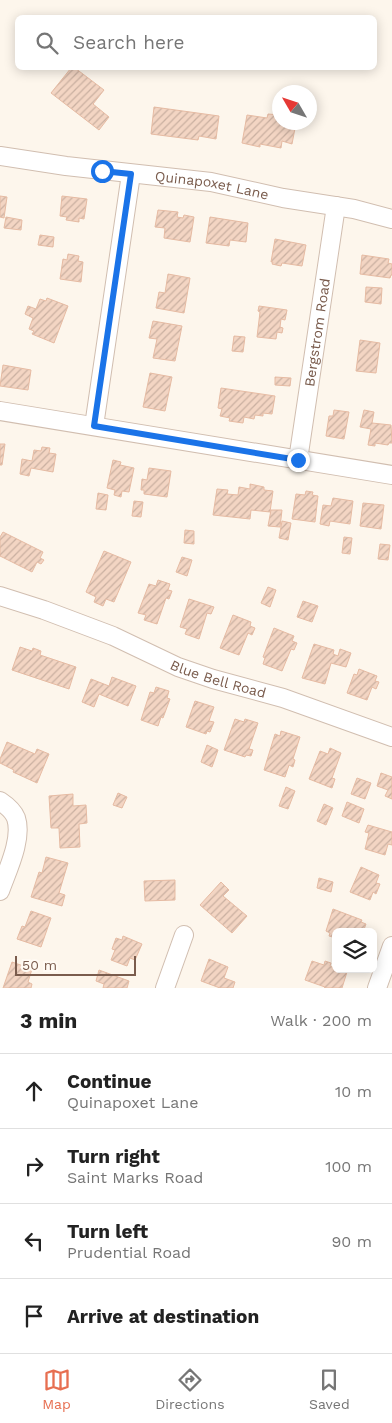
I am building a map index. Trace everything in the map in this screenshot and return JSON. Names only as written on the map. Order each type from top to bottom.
[{"type":"street","name":"Quinapoxet Lane","points":[[0,156],[57,165],[211,182],[283,198],[354,209],[392,219]]},
{"type":"street","points":[[94,426],[131,174]]},
{"type":"street","name":"Bergstrom Road","points":[[298,460],[336,206]]},
{"type":"street","points":[[0,411],[392,475]]},
{"type":"street","name":"Blue Bell Road","points":[[0,596],[112,636],[178,668],[283,698],[392,738]]},
{"type":"street","points":[[0,800],[12,810],[16,816],[18,826],[17,838],[0,891]]},
{"type":"street","points":[[165,988],[184,935]]},
{"type":"street","points":[[377,988],[392,946]]},
{"type":"building","points":[[69,70],[78,70],[104,90],[93,104],[109,117],[99,130],[51,93]]},
{"type":"building","points":[[154,107],[219,116],[216,139],[199,136],[198,140],[151,134]]},
{"type":"building","points":[[268,114],[272,114],[272,130],[295,130],[292,144],[282,141],[281,148],[260,144],[260,147],[242,143],[247,115],[267,118]]},
{"type":"building","points":[[0,196],[7,197],[4,218],[0,217]]},
{"type":"building","points":[[62,196],[87,199],[84,219],[79,218],[79,222],[66,220],[67,217],[60,216]]},
{"type":"building","points":[[158,210],[178,212],[177,217],[183,218],[184,215],[194,217],[190,242],[164,238],[165,228],[155,227]]},
{"type":"building","points":[[6,217],[22,220],[21,230],[4,228]]},
{"type":"building","points":[[210,217],[248,223],[246,242],[230,240],[229,246],[206,243]]},
{"type":"building","points":[[40,235],[54,237],[53,247],[38,245]]},
{"type":"building","points":[[275,239],[306,245],[302,266],[282,263],[281,266],[272,264]]},
{"type":"building","points":[[68,254],[79,256],[78,261],[83,262],[81,282],[60,279],[63,259],[67,260]]},
{"type":"building","points":[[362,255],[389,259],[388,263],[392,264],[392,275],[390,278],[360,274]]},
{"type":"building","points":[[168,274],[190,278],[184,313],[156,308],[159,292],[165,293]]},
{"type":"building","points":[[366,287],[382,288],[381,304],[365,302]]},
{"type":"building","points":[[47,298],[68,306],[54,343],[32,334],[34,331],[29,329],[33,318],[25,314],[28,306],[36,309],[40,299],[46,301]]},
{"type":"building","points":[[259,306],[287,310],[285,320],[281,319],[280,327],[283,328],[282,333],[277,332],[276,339],[257,337]]},
{"type":"building","points":[[153,321],[182,326],[175,361],[153,358],[157,339],[149,338]]},
{"type":"building","points":[[234,336],[245,337],[243,352],[232,351]]},
{"type":"building","points":[[360,340],[380,343],[376,373],[356,371]]},
{"type":"building","points":[[3,365],[31,370],[28,390],[0,386]]},
{"type":"building","points":[[150,373],[172,377],[165,411],[143,407]]},
{"type":"building","points":[[275,377],[291,378],[290,386],[275,385]]},
{"type":"building","points":[[221,388],[275,396],[272,414],[263,413],[263,416],[255,415],[254,419],[244,417],[243,423],[229,421],[230,418],[220,416],[222,409],[218,408]]},
{"type":"building","points":[[334,410],[349,412],[344,439],[326,436],[329,416],[333,416]]},
{"type":"building","points":[[364,410],[374,412],[372,423],[391,425],[392,443],[388,445],[375,443],[375,446],[368,445],[371,429],[360,427]]},
{"type":"building","points":[[0,444],[5,444],[2,465],[0,465]]},
{"type":"building","points":[[42,447],[50,448],[49,453],[56,454],[53,472],[31,468],[29,476],[20,474],[22,459],[32,461],[34,450],[41,451]]},
{"type":"building","points":[[113,460],[121,462],[120,465],[134,468],[129,492],[122,491],[121,497],[114,495],[115,490],[107,488]]},
{"type":"building","points":[[149,468],[171,471],[167,497],[144,494],[144,490],[141,490],[142,479],[147,480]]},
{"type":"building","points":[[250,484],[264,487],[264,490],[273,491],[270,512],[251,510],[250,519],[213,515],[217,489],[228,490],[227,494],[238,495],[239,487],[250,489]]},
{"type":"building","points":[[306,491],[313,492],[312,495],[318,496],[315,522],[292,519],[296,494],[305,495]]},
{"type":"building","points":[[98,493],[108,495],[106,510],[96,509]]},
{"type":"building","points":[[333,498],[353,501],[350,524],[330,521],[329,526],[320,524],[323,505],[331,506]]},
{"type":"building","points":[[134,501],[143,502],[141,517],[132,516]]},
{"type":"building","points":[[363,503],[384,505],[381,529],[360,526]]},
{"type":"building","points":[[271,510],[282,510],[280,527],[268,526]]},
{"type":"building","points":[[282,521],[291,523],[288,540],[279,538]]},
{"type":"building","points":[[185,530],[194,531],[194,544],[184,543]]},
{"type":"building","points":[[3,532],[43,552],[40,558],[44,560],[41,564],[37,562],[32,572],[0,556],[0,537]]},
{"type":"building","points":[[344,537],[352,538],[350,554],[342,553]]},
{"type":"building","points":[[380,544],[390,545],[388,560],[378,559]]},
{"type":"building","points":[[104,551],[131,562],[114,602],[106,599],[103,606],[94,602],[96,597],[86,592]]},
{"type":"building","points":[[182,557],[192,560],[187,576],[176,572]]},
{"type":"building","points":[[158,580],[170,584],[168,590],[172,591],[169,599],[166,598],[157,624],[144,620],[146,615],[138,613],[149,584],[156,586]]},
{"type":"building","points":[[268,587],[276,590],[270,607],[261,603]]},
{"type":"building","points":[[189,599],[214,607],[211,614],[207,613],[199,639],[185,634],[187,629],[180,627]]},
{"type":"building","points":[[303,601],[318,606],[312,622],[297,617]]},
{"type":"building","points":[[233,615],[251,622],[250,626],[255,628],[252,635],[248,633],[239,655],[220,648]]},
{"type":"building","points":[[274,628],[294,636],[292,641],[297,643],[294,650],[291,649],[282,671],[263,664],[265,658],[263,657]]},
{"type":"building","points":[[314,644],[334,650],[333,654],[338,656],[340,649],[351,653],[346,667],[331,663],[325,684],[302,678]]},
{"type":"building","points":[[20,647],[32,651],[33,648],[41,651],[40,655],[76,667],[69,689],[12,670]]},
{"type":"building","points":[[359,669],[377,676],[375,681],[379,682],[376,689],[372,687],[367,700],[347,693],[354,674],[357,675]]},
{"type":"building","points":[[112,677],[136,686],[128,706],[99,694],[94,707],[82,702],[91,679],[109,686]]},
{"type":"building","points":[[156,687],[169,691],[167,698],[170,699],[158,726],[141,720],[150,692],[154,693]]},
{"type":"building","points":[[195,701],[214,707],[209,721],[214,722],[210,732],[207,731],[206,734],[186,727]]},
{"type":"building","points":[[235,719],[244,722],[245,719],[258,723],[249,749],[253,750],[251,756],[246,755],[245,757],[224,750]]},
{"type":"building","points":[[281,731],[300,737],[293,759],[295,760],[293,767],[289,765],[285,777],[264,770],[275,734],[280,736]]},
{"type":"building","points":[[7,742],[35,754],[37,749],[49,754],[37,783],[13,772],[14,770],[0,763]]},
{"type":"building","points":[[207,745],[218,750],[212,767],[201,762]]},
{"type":"building","points":[[330,748],[341,753],[332,778],[335,779],[332,788],[309,779],[320,751],[328,754]]},
{"type":"building","points":[[381,773],[392,777],[392,799],[385,796],[388,790],[377,786]]},
{"type":"building","points":[[357,778],[371,783],[365,799],[351,794]]},
{"type":"building","points":[[286,787],[295,791],[288,809],[279,806]]},
{"type":"building","points":[[118,793],[127,797],[122,808],[113,805]]},
{"type":"building","points":[[73,794],[73,806],[86,805],[87,823],[79,824],[80,847],[60,848],[59,828],[51,828],[49,796]]},
{"type":"building","points":[[347,802],[364,809],[359,823],[342,816]]},
{"type":"building","points":[[324,804],[333,808],[326,825],[317,821]]},
{"type":"building","points":[[368,825],[392,832],[392,845],[388,844],[385,855],[365,849],[369,833],[365,832]]},
{"type":"building","points":[[46,857],[68,863],[59,893],[65,895],[62,906],[31,897],[39,872],[42,873]]},
{"type":"building","points":[[361,867],[379,875],[376,883],[380,884],[376,894],[373,892],[370,900],[350,892]]},
{"type":"building","points":[[319,878],[333,882],[331,892],[317,888]]},
{"type":"building","points":[[175,880],[175,900],[145,901],[144,881]]},
{"type":"building","points":[[221,882],[229,890],[223,896],[247,916],[232,933],[200,905]]},
{"type":"building","points":[[333,909],[362,920],[361,922],[366,924],[364,928],[332,928],[332,937],[326,931]]},
{"type":"building","points":[[31,911],[51,918],[41,947],[17,939],[22,926],[25,927]]},
{"type":"building","points":[[123,936],[142,944],[135,960],[130,958],[127,966],[111,960],[115,950],[112,949],[116,938],[122,940]]},
{"type":"building","points":[[209,959],[228,967],[224,978],[235,982],[233,988],[220,988],[201,981]]},
{"type":"building","points":[[312,961],[324,965],[325,961],[331,963],[332,973],[347,973],[342,988],[324,988],[305,980]]},
{"type":"building","points":[[12,962],[32,969],[28,982],[32,984],[31,988],[3,988]]},
{"type":"building","points":[[99,970],[129,981],[127,988],[103,988],[104,984],[96,981]]},
{"type":"route","points":[[102,171],[131,174],[94,426],[298,460]]}]
